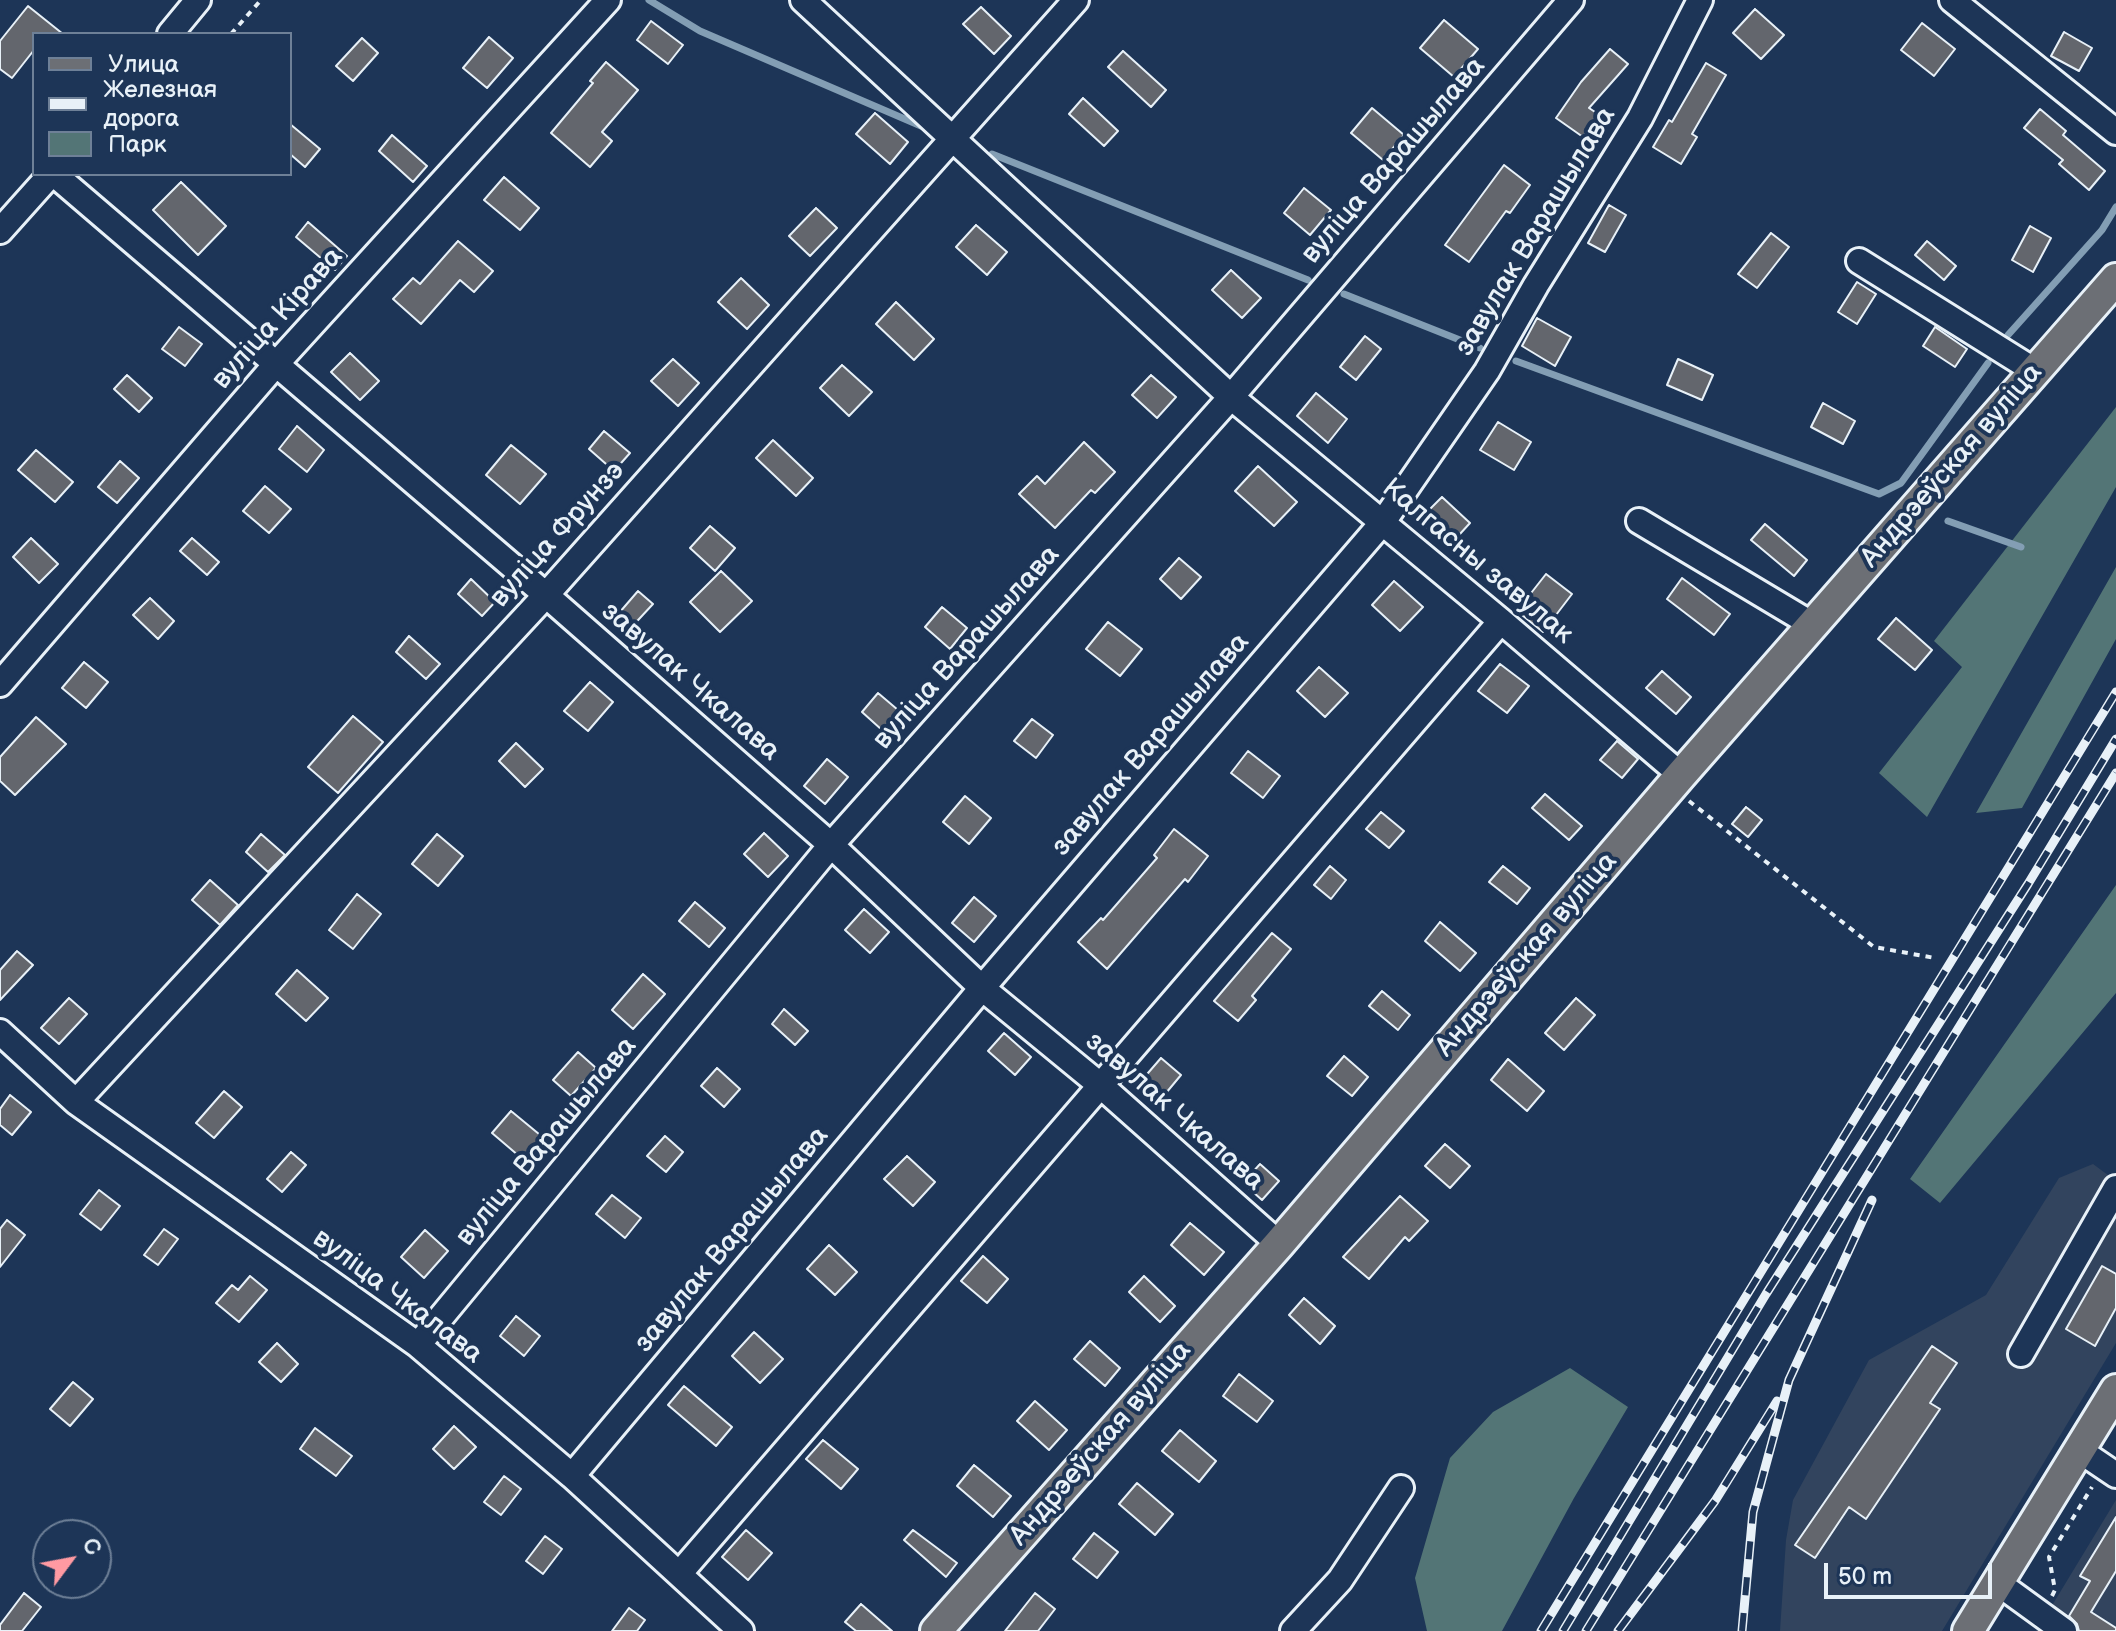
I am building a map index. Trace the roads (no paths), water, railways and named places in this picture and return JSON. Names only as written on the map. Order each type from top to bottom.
[{"type":"main road","name":"Андрэеўская вуліца","points":[[936,1631],[1279,1244],[1676,781],[2116,279]]},
{"type":"main road","points":[[1968,1631],[1998,1583],[2100,1464],[2116,1390]]},
{"type":"street","points":[[172,32],[198,0]]},
{"type":"street","name":"вуліца Кірава","points":[[0,684],[277,363],[608,0]]},
{"type":"street","name":"Калгасны завулак","points":[[803,0],[1231,397],[1501,621],[1676,781]]},
{"type":"street","name":"вуліца Фрунзэ","points":[[76,1102],[546,595],[1076,0]]},
{"type":"street","name":"вуліца Варашылава","points":[[418,1345],[831,845],[1231,397],[1571,0]]},
{"type":"street","name":"завулак Варашылава","points":[[572,1476],[982,988],[1383,522],[1487,371],[1536,285],[1640,118],[1700,0]]},
{"type":"street","points":[[1952,0],[2116,132]]},
{"type":"street","points":[[0,231],[50,176]]},
{"type":"street","name":"завулак Чкалава","points":[[54,176],[546,595],[831,845],[982,988],[1100,1085],[1279,1244]]},
{"type":"street","points":[[1859,261],[2035,371]]},
{"type":"street","points":[[1639,521],[1813,625]]},
{"type":"street","points":[[680,1573],[1501,621]]},
{"type":"street","name":"вуліца Чкалава","points":[[0,1032],[76,1102],[418,1345],[572,1476],[741,1631]]},
{"type":"street","points":[[2021,1354],[2116,1188]]},
{"type":"street","points":[[1293,1631],[1340,1580],[1401,1488]]},
{"type":"street","points":[[1998,1583],[2064,1631]]},
{"type":"waterway","points":[[649,0],[700,31],[921,126]]},
{"type":"waterway","points":[[992,154],[1308,280]]},
{"type":"waterway","points":[[2008,335],[2102,230],[2116,207]]},
{"type":"waterway","points":[[1344,294],[1480,348]]},
{"type":"waterway","points":[[1516,361],[1879,494],[1901,483],[1988,363]]},
{"type":"waterway","points":[[1948,521],[2021,547]]},
{"type":"railway","points":[[1541,1631],[2116,692]]},
{"type":"railway","points":[[1563,1631],[1766,1294],[2028,884],[2116,739]]},
{"type":"railway","points":[[1586,1631],[2116,773]]},
{"type":"railway","points":[[1742,1631],[1753,1512],[1789,1380],[1872,1200]]},
{"type":"railway","points":[[1618,1631],[1715,1501],[1777,1401]]}]
